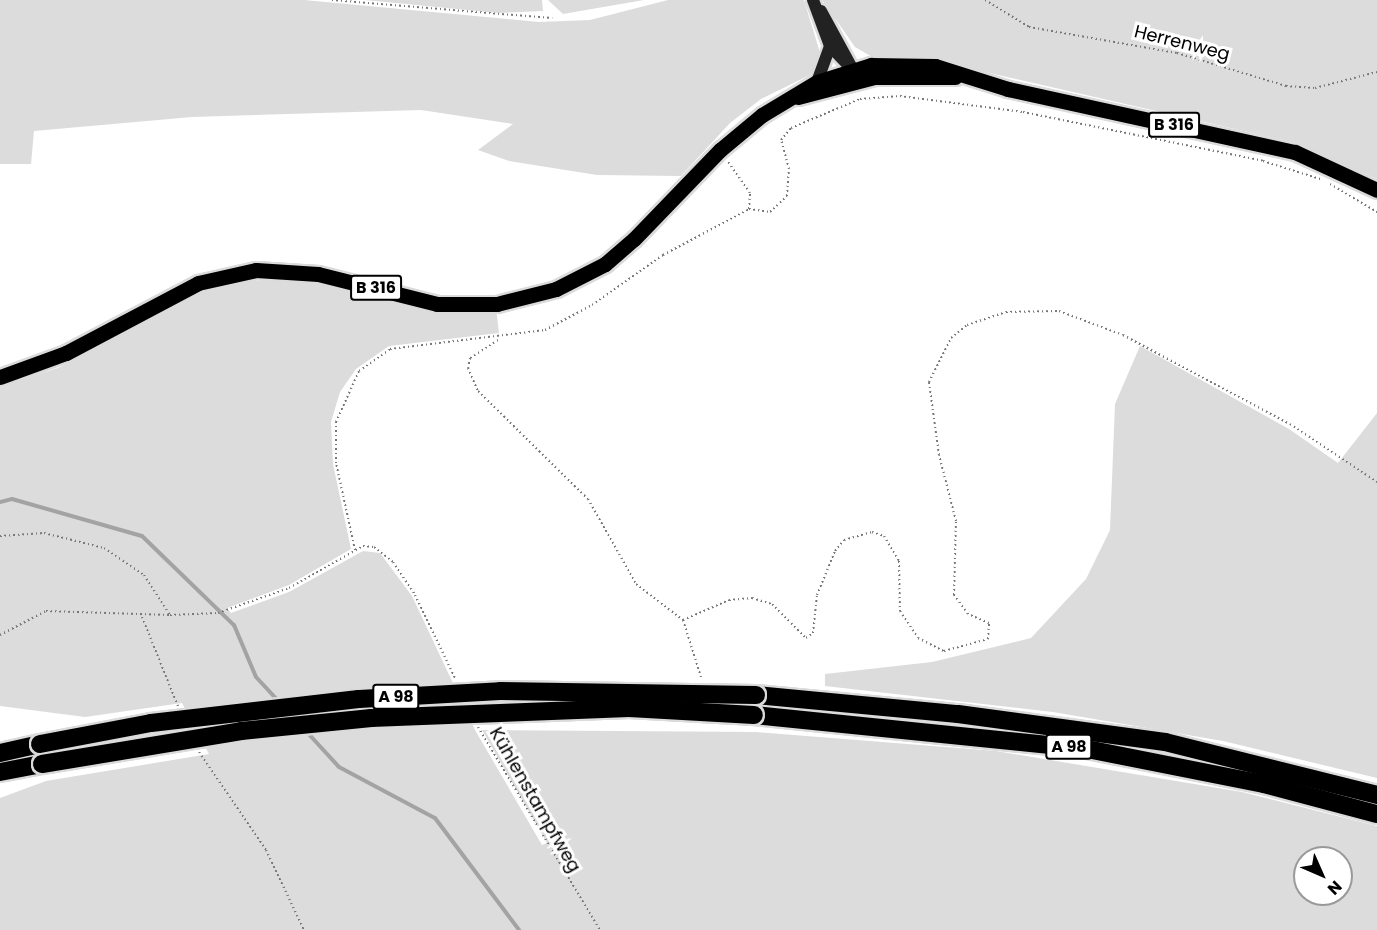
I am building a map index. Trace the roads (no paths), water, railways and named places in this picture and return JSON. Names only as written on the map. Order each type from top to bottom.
[{"type":"highway","name":"A 98","points":[[0,753],[152,723],[359,699],[500,691],[756,695],[958,714],[1165,742],[1377,795]]},
{"type":"highway","name":"A 98","points":[[0,772],[241,731],[371,718],[617,708],[754,715],[1087,749],[1264,784],[1377,814]]},
{"type":"main road","name":"B 316","points":[[0,377],[66,353],[198,284],[256,270],[318,273],[437,304],[496,304],[556,289],[605,264],[634,239],[720,150],[792,97],[817,82],[853,70],[904,63],[935,66],[964,78],[1295,152],[1377,190]]},
{"type":"main road","points":[[853,70],[875,77]]},
{"type":"main road","name":"B 316","points":[[792,97],[875,77],[964,78]]},
{"type":"street","points":[[813,0],[830,46],[853,70]]},
{"type":"street","points":[[813,0],[847,51],[853,70]]},
{"type":"street","points":[[817,82],[830,46]]},
{"type":"waterway","points":[[0,502],[12,499],[142,536],[234,625],[256,677],[279,702]]},
{"type":"waterway","points":[[305,730],[339,767],[435,818],[519,930]]}]
